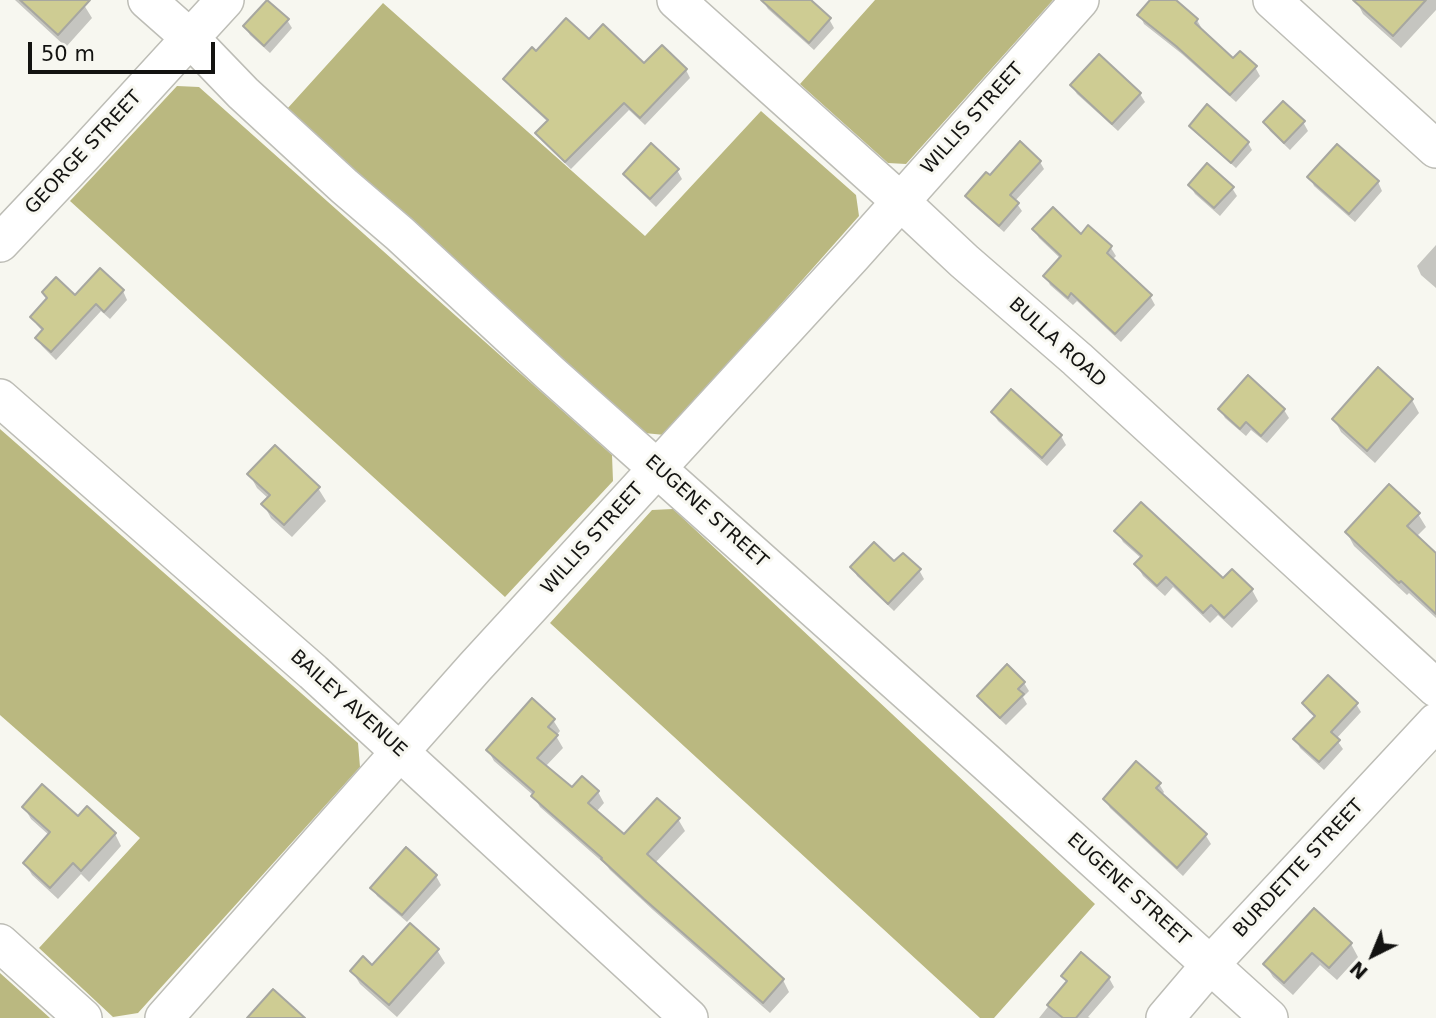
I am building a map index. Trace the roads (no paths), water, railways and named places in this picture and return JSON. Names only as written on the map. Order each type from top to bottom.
[{"type":"street","name":"EUGENE STREET","points":[[147,0],[190,38],[253,103],[550,373],[1269,1018]]},
{"type":"street","name":"GEORGE STREET","points":[[0,243],[225,0]]},
{"type":"street","name":"BULLA ROAD","points":[[676,0],[964,261],[1077,359],[1436,688]]},
{"type":"street","name":"WILLIS STREET","points":[[163,1018],[475,667],[853,255],[1080,0]]},
{"type":"street","points":[[1272,0],[1436,149]]},
{"type":"street","name":"BAILEY AVENUE","points":[[0,398],[313,672],[689,1018]]},
{"type":"street","name":"BURDETTE STREET","points":[[1165,1018],[1210,965],[1436,722]]},
{"type":"street","points":[[0,943],[83,1018]]}]
